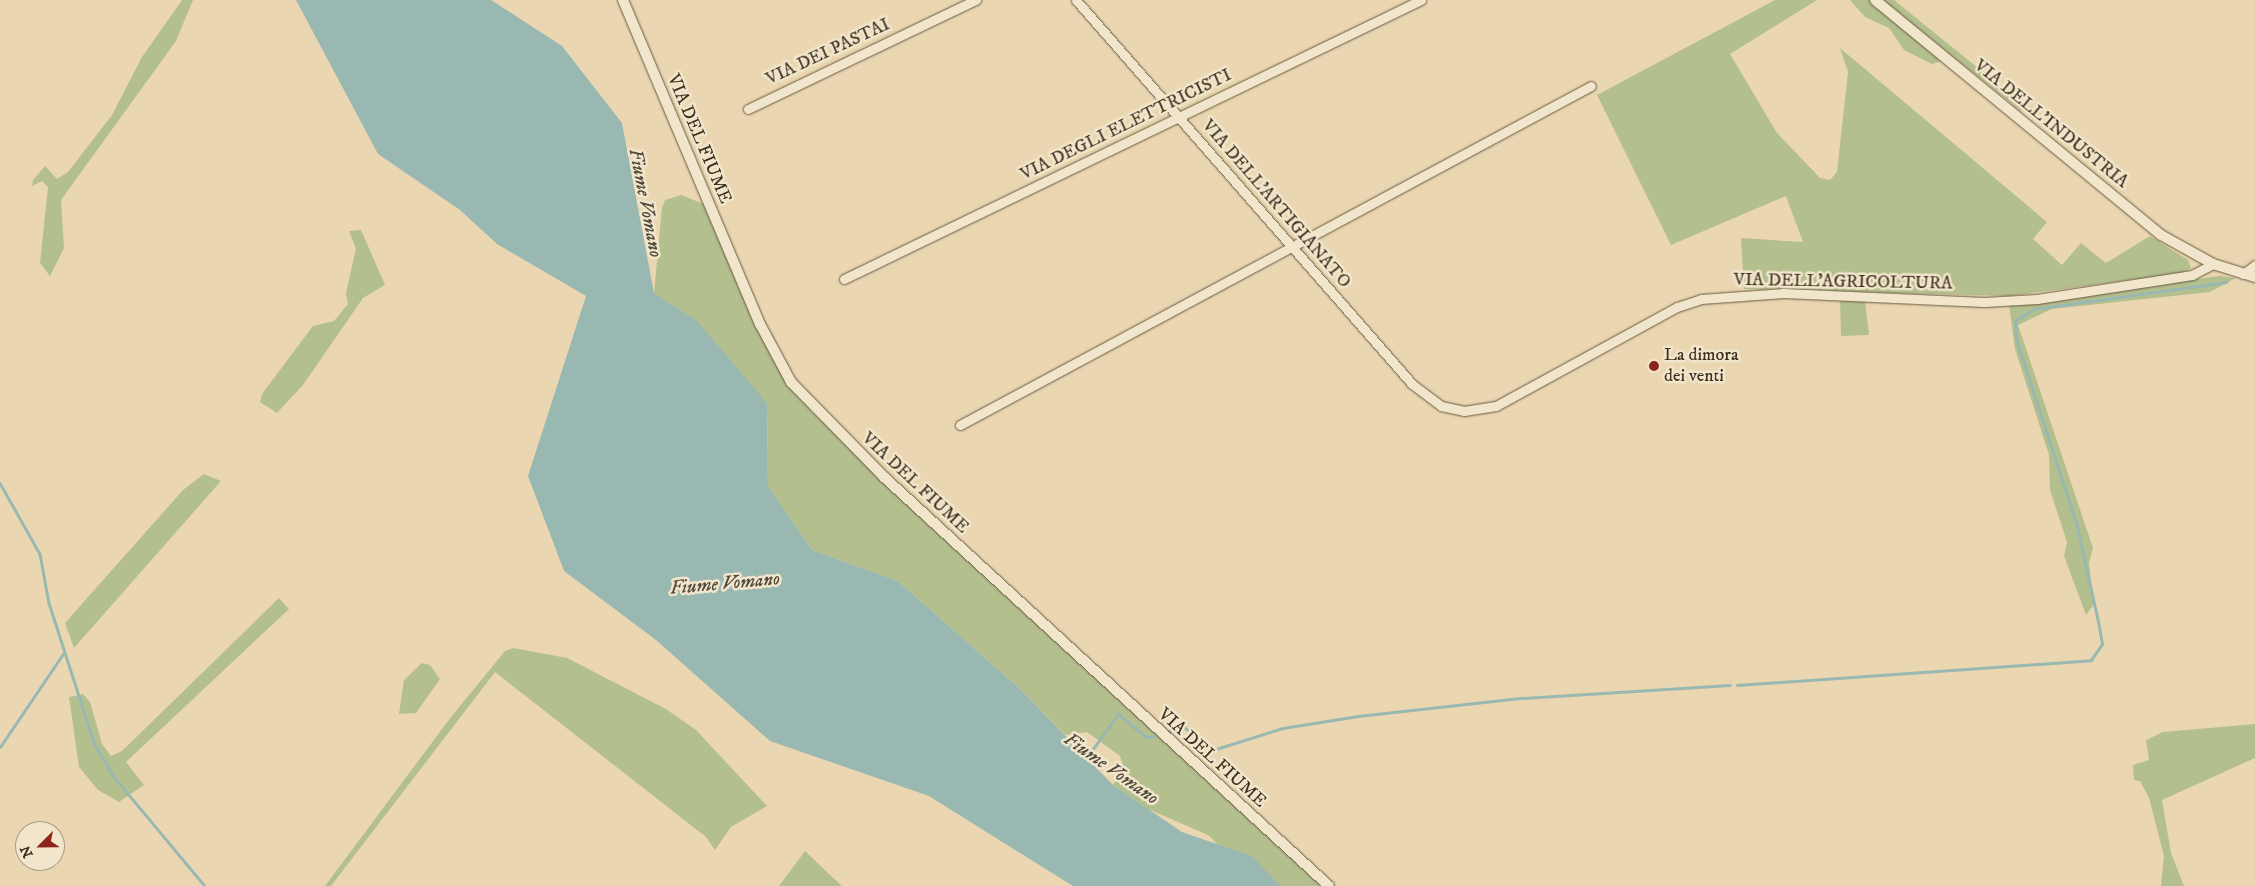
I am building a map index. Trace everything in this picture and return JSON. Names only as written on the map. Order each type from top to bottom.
[{"type":"street","name":"VIA DEL FIUME","points":[[623,0],[760,324],[791,382],[884,477],[1329,886]]},
{"type":"street","name":"VIA DEI PASTAI","points":[[748,108],[976,0]]},
{"type":"street","name":"VIA DELL'ARTIGIANATO","points":[[1076,0],[1412,384],[1441,406],[1464,411]]},
{"type":"street","name":"VIA DEGLI ELETTRICISTI","points":[[844,279],[1421,0]]},
{"type":"street","name":"VIA DELL'INDUSTRIA","points":[[1875,0],[2161,235],[2213,264],[2255,277]]},
{"type":"street","points":[[960,424],[1293,249],[1591,86]]},
{"type":"street","name":"VIA DELL'AGRICOLTURA","points":[[1464,411],[1496,406],[1677,307],[1701,299],[1784,293],[1984,302],[2037,299],[2192,275],[2213,264]]},
{"type":"street","points":[[2242,274],[2255,265]]},
{"type":"green space","points":[[182,0],[193,0],[176,41],[61,200],[64,248],[50,276],[40,263],[48,187],[42,181],[32,186],[33,180],[45,166],[57,179],[68,172],[112,115],[142,57]]},
{"type":"green space","points":[[1775,0],[1817,0],[1730,54],[1777,133],[1820,178],[1830,180],[1837,172],[1848,72],[1840,48],[2047,222],[2033,239],[2062,265],[2081,243],[2106,263],[2150,236],[2188,260],[2191,268],[2182,273],[2010,296],[1744,289],[1741,238],[1803,242],[1786,196],[1671,245],[1597,95]]},
{"type":"green space","points":[[1850,0],[1870,0],[1942,61],[1932,64],[1904,50],[1889,28],[1865,17]]},
{"type":"green space","points":[[1883,0],[1894,0],[2020,102],[2022,112]]},
{"type":"green space","points":[[681,195],[704,204],[764,342],[811,411],[1322,886],[1261,886],[1208,835],[1148,809],[1113,785],[1123,765],[1120,756],[1087,732],[1065,735],[1020,689],[898,581],[812,550],[768,486],[767,403],[654,293],[662,208],[665,200]]},
{"type":"green space","points":[[361,230],[385,285],[363,298],[303,385],[277,413],[260,402],[262,394],[313,326],[334,321],[348,304],[346,293],[356,249],[349,231]]},
{"type":"green space","points":[[2219,276],[2236,278],[2210,292],[2052,309],[2018,325],[2093,548],[2089,563],[2094,604],[2086,615],[2064,556],[2067,542],[2050,490],[2049,455],[2015,349],[2009,305]]},
{"type":"green space","points":[[1840,298],[1865,300],[1869,335],[1841,336]]},
{"type":"green space","points":[[204,474],[221,481],[74,648],[65,623],[183,490]]},
{"type":"green space","points":[[279,598],[289,609],[126,762],[144,785],[119,802],[98,790],[79,767],[69,697],[83,694],[90,702],[102,744],[111,756],[122,751]]},
{"type":"green space","points":[[513,648],[567,658],[666,709],[696,730],[767,806],[731,827],[715,850],[706,837],[495,672],[331,886],[325,886],[451,717],[505,651]]},
{"type":"green space","points":[[422,663],[430,665],[440,679],[416,713],[399,714],[404,680]]},
{"type":"green space","points":[[2255,724],[2255,758],[2162,800],[2171,853],[2184,886],[2161,886],[2164,856],[2149,798],[2140,781],[2134,780],[2133,765],[2149,760],[2146,740],[2163,732]]},
{"type":"green space","points":[[805,851],[829,874],[842,886],[779,886]]},
{"type":"water","name":"Fiume Vomano","points":[[296,0],[491,0],[562,46],[622,123],[654,293],[697,321],[767,403],[768,486],[812,550],[898,581],[1020,689],[1113,785],[1182,832],[1252,856],[1280,886],[1073,886],[929,796],[770,741],[656,640],[564,571],[528,476],[586,296],[497,244],[460,210],[378,154]]},
{"type":"waterway","points":[[1737,685],[2091,660],[2102,644],[2076,523],[2016,339],[2015,321],[2034,309],[2226,282]]},
{"type":"waterway","points":[[0,483],[40,554],[49,603],[95,745],[115,778],[205,886]]},
{"type":"waterway","points":[[0,747],[63,654]]},
{"type":"waterway","points":[[1165,732],[1184,727],[1216,749],[1283,728],[1358,716],[1522,698],[1730,685]]},
{"type":"waterway","name":"Fiume Vomano","points":[[1085,760],[1118,714],[1146,737],[1154,736]]},
{"type":"place","name":"La dimora dei venti","points":[[1654,366]]}]
